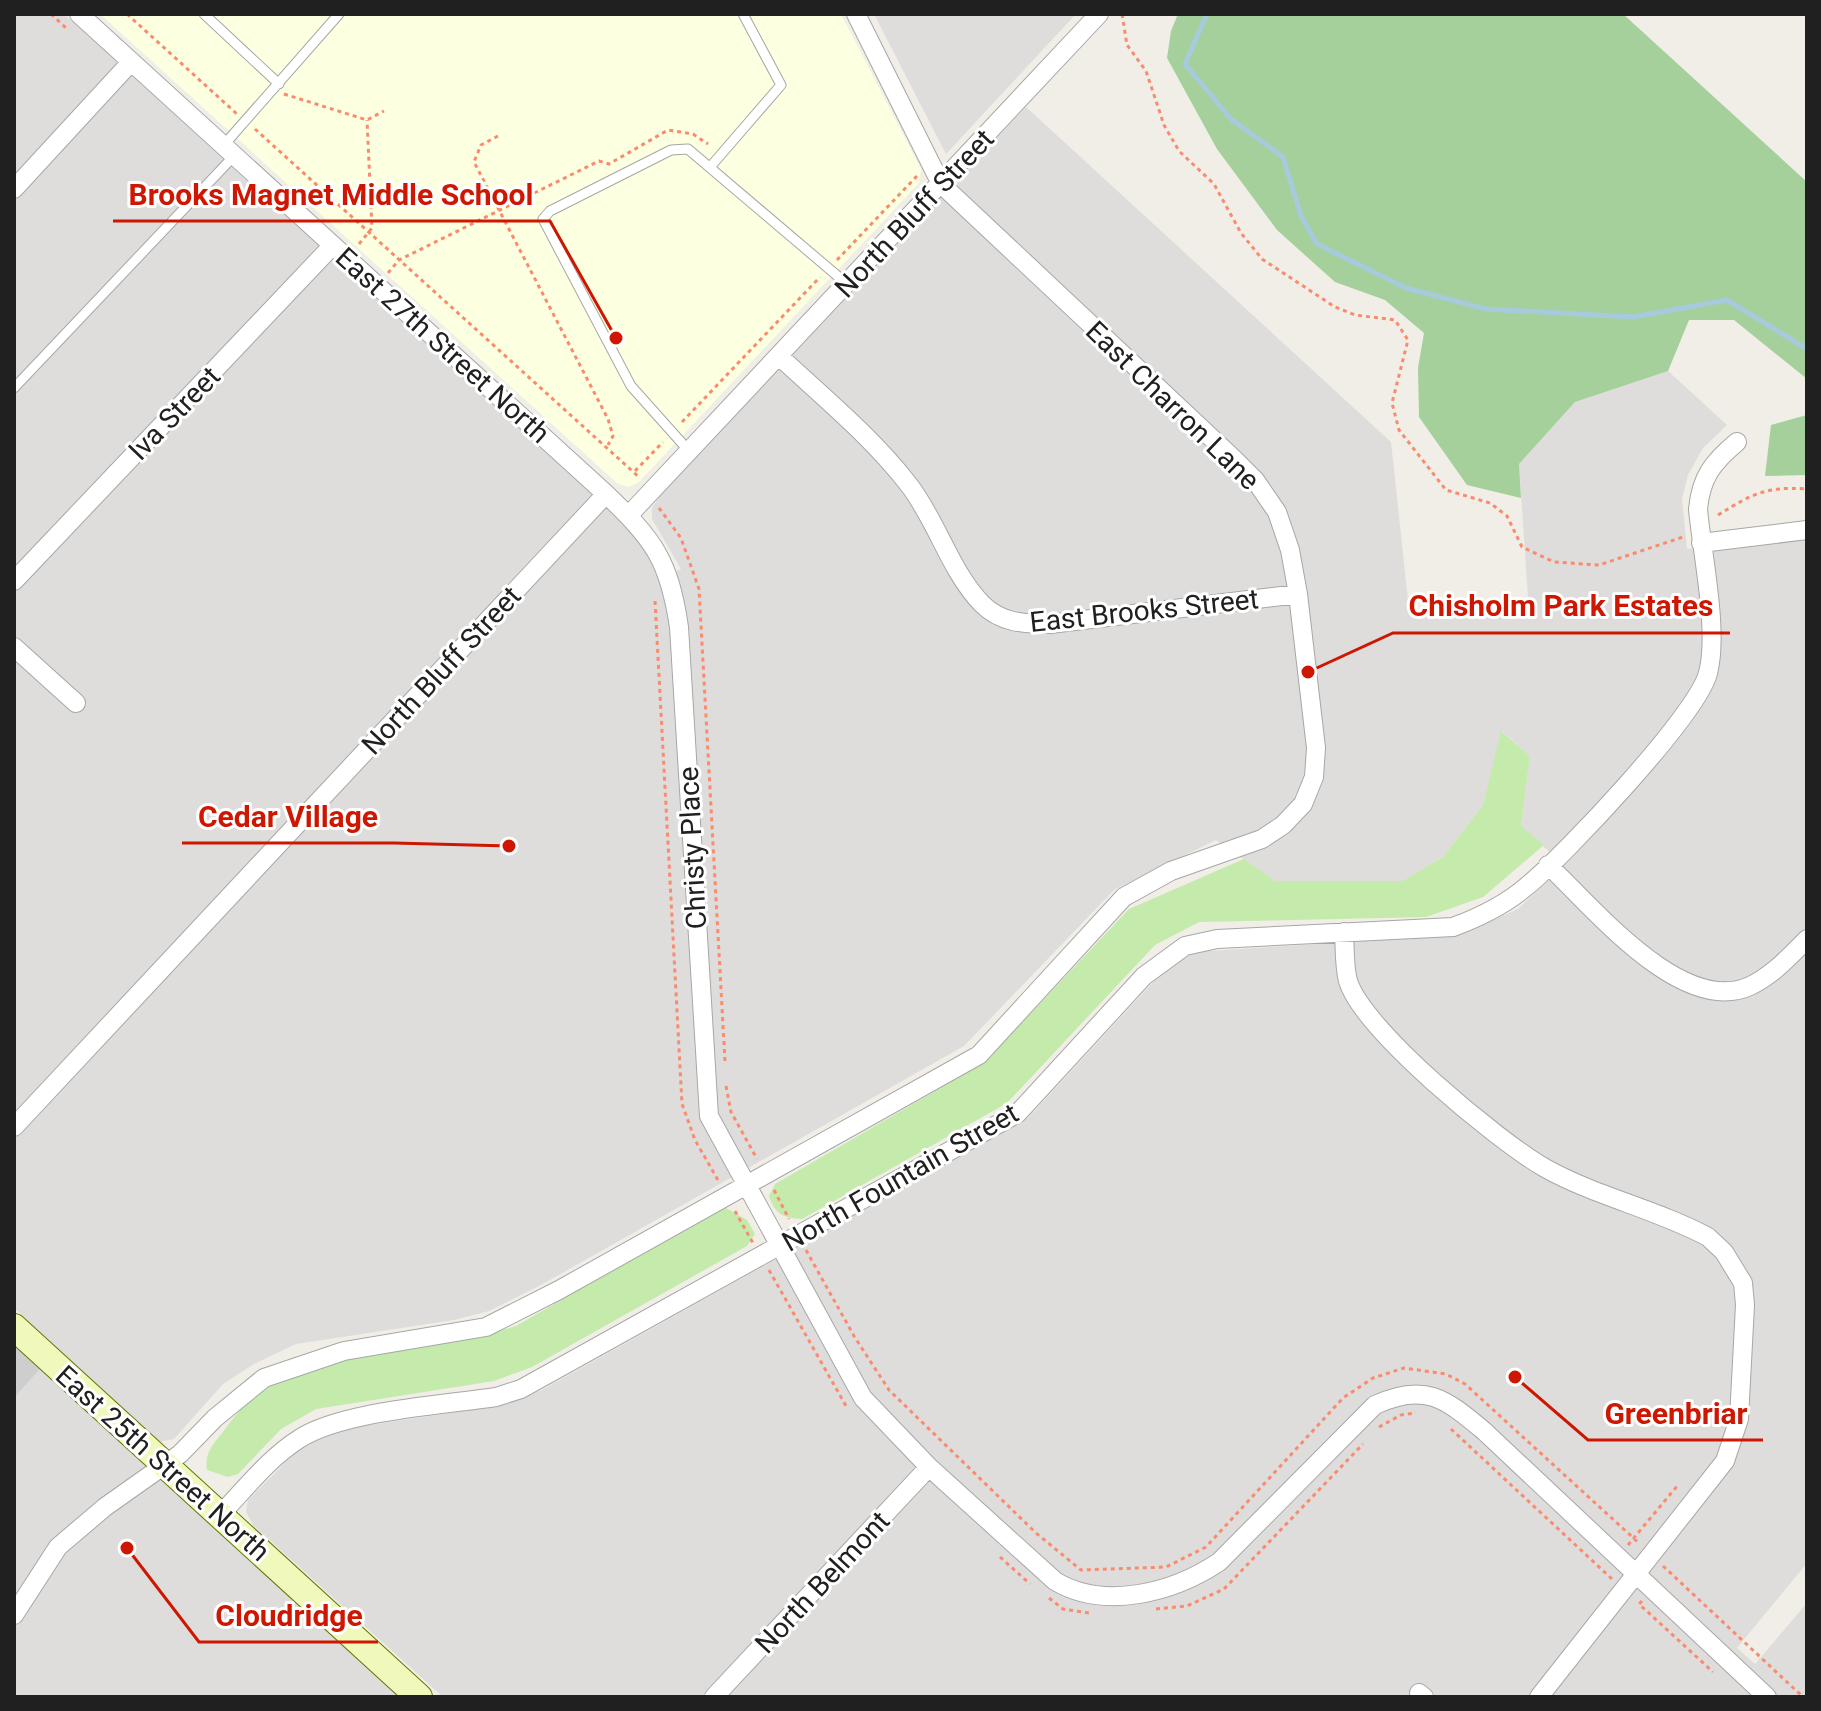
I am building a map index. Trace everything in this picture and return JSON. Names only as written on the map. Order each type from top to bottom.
[{"type":"street","name":"East 27th Street North","points":[[79,14],[628,516]]},
{"type":"street","points":[[856,14],[941,184]]},
{"type":"street","name":"North Bluff Street","points":[[628,516],[1099,14]]},
{"type":"street","points":[[14,189],[131,62]]},
{"type":"street","name":"East Charron Lane","points":[[766,1175],[979,1055],[1124,897],[1171,871],[1262,839],[1303,804],[1314,777],[1316,748],[1298,594],[1290,550],[1277,512],[1255,480],[941,184]]},
{"type":"street","name":"Iva Street","points":[[14,581],[333,245]]},
{"type":"street","name":"East Brooks Street","points":[[779,356],[859,431],[909,485],[941,534],[968,586],[999,617],[1021,624],[1050,624],[1298,594]]},
{"type":"street","name":"North Fountain Street","points":[[220,1515],[275,1458],[301,1438],[337,1423],[496,1397],[521,1389],[1018,1113],[1144,976],[1185,946],[1217,939],[1453,927],[1488,914],[1529,885],[1699,698],[1709,672],[1711,638],[1694,539],[1700,488],[1713,462],[1737,442]]},
{"type":"street","name":"North Bluff Street","points":[[14,1127],[606,494]]},
{"type":"street","name":"Christy Place","points":[[628,516],[656,548],[672,581],[679,627],[709,1116],[863,1398],[929,1467],[1055,1581],[1070,1590],[1155,1600],[1190,1581],[1219,1562],[1375,1405],[1399,1394],[1440,1397],[1484,1431],[1618,1558]]},
{"type":"street","points":[[1694,539],[1807,530]]},
{"type":"street","points":[[14,647],[76,703]]},
{"type":"street","points":[[1548,865],[1663,972],[1687,986],[1717,992],[1747,987],[1777,969],[1807,939]]},
{"type":"street","points":[[1344,932],[1348,980],[1360,1005],[1394,1042],[1486,1126],[1545,1168],[1708,1237],[1724,1252],[1743,1283],[1745,1305],[1739,1419],[1725,1461],[1539,1697]]},
{"type":"street","points":[[14,1615],[58,1547],[165,1465],[264,1378],[344,1351],[486,1327],[766,1175]]},
{"type":"street","name":"East 25th Street North","points":[[14,1327],[419,1697]]},
{"type":"street","name":"North Belmont","points":[[714,1697],[929,1467]]},
{"type":"street","points":[[1618,1558],[1767,1697]]},
{"type":"lane","points":[[204,14],[279,84]]},
{"type":"lane","points":[[14,388],[228,151],[246,121],[336,18],[324,14]]},
{"type":"lane","points":[[711,166],[781,85],[743,14]]},
{"type":"lane","points":[[689,451],[631,386],[543,219],[550,211],[671,150],[688,149],[847,284]]},
{"type":"path","points":[[51,14],[74,35]]},
{"type":"path","points":[[127,14],[635,471],[681,538],[699,589],[725,1071]]},
{"type":"path","points":[[1122,14],[1127,45],[1146,71],[1164,125],[1179,151],[1214,184],[1241,233],[1262,259],[1335,307],[1355,315],[1395,320],[1408,340],[1392,403],[1399,430],[1446,490],[1490,503],[1507,516],[1522,547],[1554,562],[1599,565],[1694,539]]},
{"type":"path","points":[[284,94],[367,120],[384,111]]},
{"type":"path","points":[[359,244],[372,228],[367,120]]},
{"type":"path","points":[[388,273],[399,260],[599,161],[609,164],[668,130],[693,134],[708,144]]},
{"type":"path","points":[[498,136],[481,145],[474,162],[608,419],[613,436],[607,447]]},
{"type":"path","points":[[635,471],[920,173]]},
{"type":"path","points":[[1711,519],[1758,491],[1779,487],[1807,489]]},
{"type":"path","points":[[655,592],[682,1104],[695,1140],[840,1400],[850,1410]]},
{"type":"path","points":[[726,1085],[731,1112],[854,1336],[889,1390],[1036,1533],[1081,1570],[1166,1567],[1206,1547],[1343,1398],[1373,1378],[1404,1368],[1446,1374],[1465,1384],[1803,1697]]},
{"type":"path","points":[[1379,1427],[1401,1415],[1421,1413]]},
{"type":"path","points":[[1450,1428],[1639,1604]]},
{"type":"path","points":[[1155,1600],[1187,1606],[1224,1589],[1368,1438]]},
{"type":"path","points":[[1607,1574],[1678,1485]]},
{"type":"path","points":[[999,1556],[1032,1586]]},
{"type":"path","points":[[1043,1594],[1063,1609],[1092,1613]]},
{"type":"shaded area","points":[[14,14],[64,14],[629,528],[647,554],[659,580],[681,569],[652,519],[652,508],[660,496],[1026,107],[1391,442],[1409,610],[1529,612],[1519,464],[1575,402],[1668,371],[1727,425],[1703,448],[1688,475],[1682,499],[1687,549],[1807,540],[1807,1563],[1737,1648],[1755,1664],[1807,1603],[1807,1697],[443,1697],[253,1525],[246,1512],[248,1500],[293,1455],[315,1441],[343,1429],[496,1406],[540,1391],[1028,1118],[1155,980],[1192,952],[1459,935],[1518,909],[1564,865],[1521,826],[1530,756],[1502,731],[1483,805],[1443,857],[1402,881],[1275,881],[1216,840],[1114,890],[964,1046],[541,1285],[489,1311],[454,1320],[296,1344],[254,1364],[223,1384],[174,1439],[159,1442],[14,1308]]},
{"type":"shaded area","points":[[100,14],[841,14],[921,169],[919,183],[639,482],[629,487],[618,484]]},
{"type":"shaded area","points":[[874,14],[1076,14],[946,154]]},
{"type":"shaded area","points":[[14,1341],[42,1367],[14,1398]]},
{"type":"shaded area","points":[[42,1367],[402,1697],[14,1697],[14,1398]]},
{"type":"green space","points":[[1178,14],[1623,14],[1807,182],[1807,379],[1734,320],[1689,320],[1668,371],[1575,402],[1519,464],[1521,498],[1467,485],[1419,417],[1418,368],[1424,333],[1385,300],[1335,282],[1277,230],[1217,149],[1167,58],[1171,31]]},
{"type":"green space","points":[[1807,415],[1807,475],[1765,476],[1771,425]]},
{"type":"green space","points":[[1501,731],[1530,756],[1521,826],[1544,845],[1483,897],[1426,917],[1199,922],[1155,945],[1007,1103],[802,1219],[785,1216],[774,1207],[769,1196],[775,1184],[984,1063],[1129,909],[1244,859],[1275,881],[1402,881],[1443,857],[1483,805]]},
{"type":"green space","points":[[724,1207],[747,1220],[755,1234],[747,1246],[532,1367],[494,1381],[316,1409],[281,1429],[238,1474],[228,1477],[207,1470],[210,1450],[235,1416],[260,1391],[285,1377],[348,1358],[487,1334],[516,1326]]},
{"type":"waterway","points":[[1207,14],[1185,64],[1231,119],[1283,157],[1301,216],[1317,244],[1406,288],[1486,309],[1633,317],[1727,300],[1807,349]]},
{"type":"place","name":"Brooks Magnet Middle School","points":[[616,338]]},
{"type":"place","name":"Chisholm Park Estates","points":[[1308,672]]},
{"type":"place","name":"Cedar Village","points":[[509,846]]},
{"type":"place","name":"Greenbriar","points":[[1515,1377]]},
{"type":"place","name":"Cloudridge","points":[[127,1548]]}]
